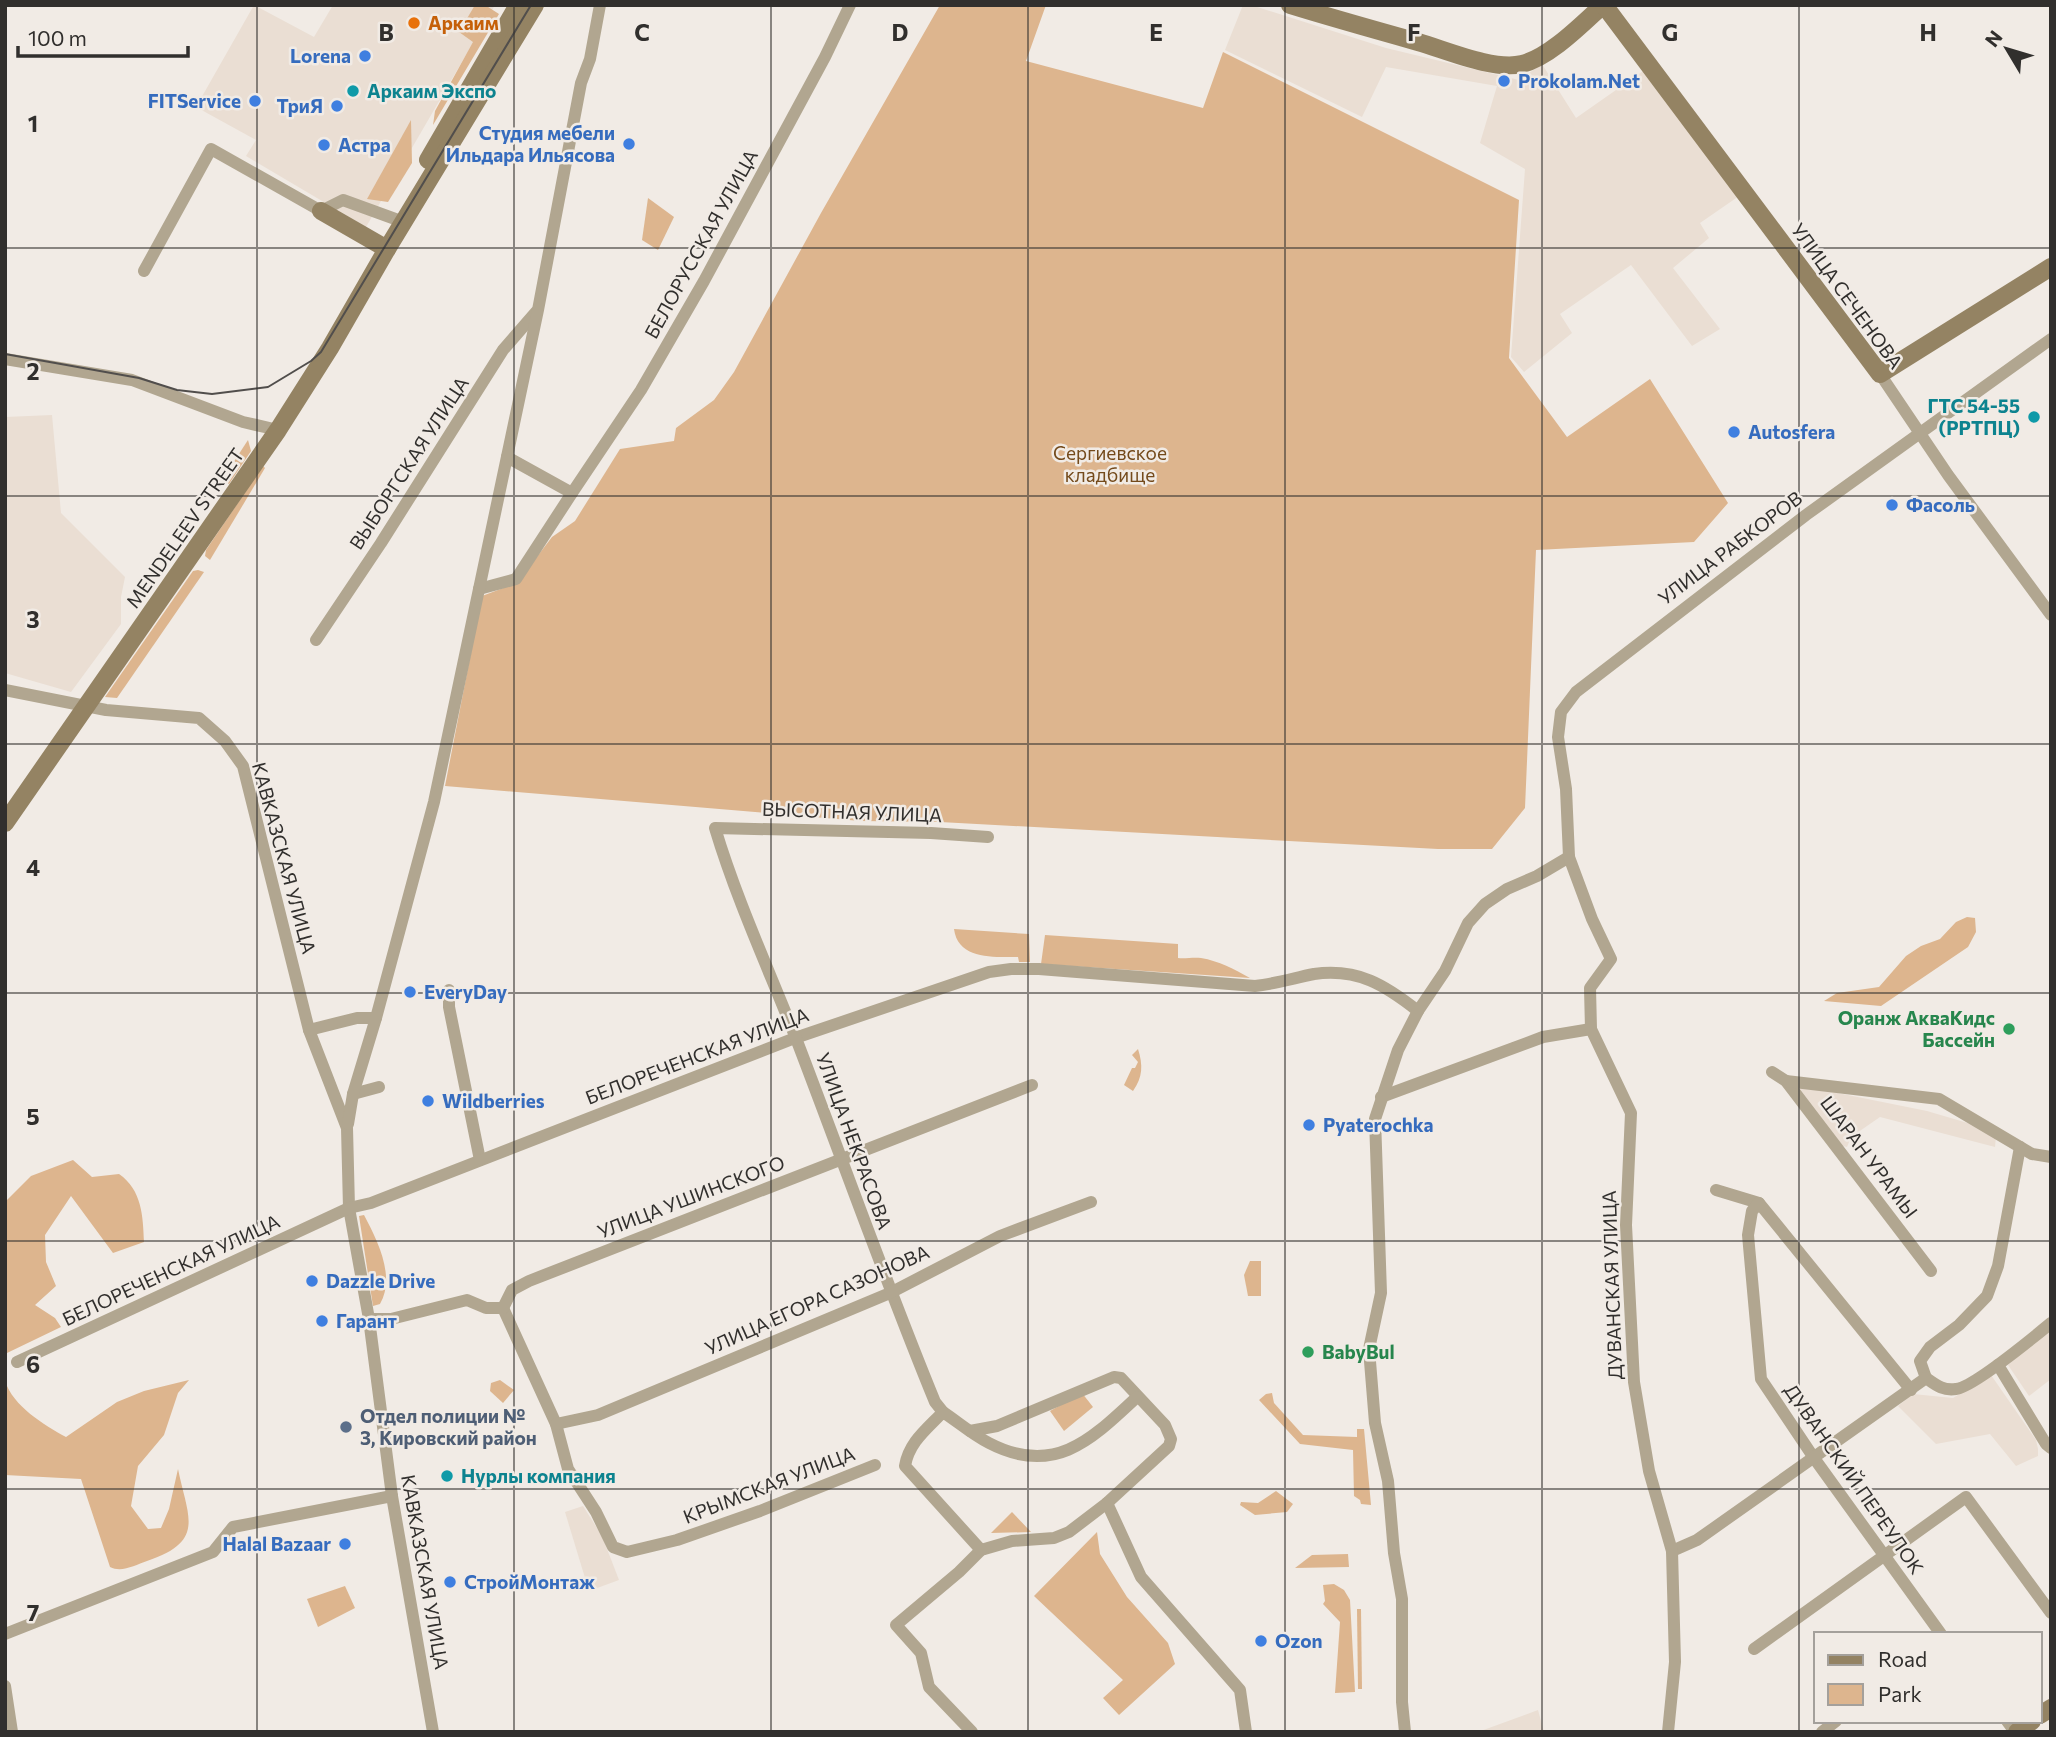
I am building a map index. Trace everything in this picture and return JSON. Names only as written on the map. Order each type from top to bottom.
[{"type":"main road","name":"MENDELEEV STREET","points":[[387,249],[398,220],[439,139],[518,5]]},
{"type":"main road","name":"MENDELEEV STREET","points":[[5,822],[278,430],[535,5]]},
{"type":"main road","points":[[1290,5],[1509,66],[1524,64],[1537,58],[1573,33],[1604,5]]},
{"type":"main road","name":"УЛИЦА СЕЧЕНОВА","points":[[1604,5],[1880,374]]},
{"type":"main road","points":[[321,211],[387,249]]},
{"type":"main road","points":[[1880,374],[2051,267]]},
{"type":"street","points":[[479,589],[538,310],[581,83],[590,59],[600,5]]},
{"type":"street","name":"БЕЛОРУССКАЯ УЛИЦА","points":[[479,589],[516,579],[641,390],[704,281],[825,57],[850,5]]},
{"type":"street","points":[[144,271],[211,149],[321,211],[344,200],[398,220]]},
{"type":"street","name":"ВЫБОРГСКАЯ УЛИЦА","points":[[316,639],[381,543],[503,351],[538,310]]},
{"type":"street","name":"УЛИЦА РАБКОРОВ","points":[[1569,857],[1566,789],[1558,737],[1561,712],[1576,692],[1806,515],[2051,339]]},
{"type":"street","points":[[5,359],[132,380],[243,422],[278,430]]},
{"type":"street","name":"УЛИЦА СЕЧЕНОВА","points":[[1880,374],[1919,433],[2051,615]]},
{"type":"street","points":[[507,457],[572,494]]},
{"type":"street","name":"КАВКАЗСКАЯ УЛИЦА","points":[[433,1732],[392,1496],[369,1319],[349,1208],[347,1128],[353,1094],[376,1018],[441,769],[479,589]]},
{"type":"street","name":"КАВКАЗСКАЯ УЛИЦА","points":[[5,690],[86,707],[199,719],[225,741],[243,766],[309,1030],[347,1128]]},
{"type":"street","name":"ВЫСОТНАЯ УЛИЦА","points":[[715,828],[988,836]]},
{"type":"street","name":"УЛИЦА НЕКРАСОВА","points":[[715,828],[731,881],[795,1038],[890,1293],[935,1402],[943,1412]]},
{"type":"street","points":[[1405,1732],[1402,1702],[1402,1599],[1394,1553],[1388,1481],[1375,1423],[1369,1349],[1381,1293],[1375,1119],[1398,1050],[1418,1011],[1445,971],[1468,923],[1485,904],[1507,889],[1537,876],[1569,857]]},
{"type":"street","name":"ДУВАНСКАЯ УЛИЦА","points":[[1569,857],[1592,919],[1611,960],[1590,988],[1591,1029],[1631,1113],[1626,1225],[1634,1382],[1649,1471],[1672,1551],[1675,1662],[1668,1732]]},
{"type":"street","name":"БЕЛОРЕЧЕНСКАЯ УЛИЦА","points":[[17,1362],[349,1208],[371,1203],[795,1038],[989,972],[1039,969],[1255,986],[1336,972],[1376,981],[1418,1011]]},
{"type":"street","points":[[449,990],[449,1007],[480,1160]]},
{"type":"street","points":[[309,1030],[358,1018],[376,1018]]},
{"type":"street","points":[[1381,1097],[1544,1037],[1591,1029]]},
{"type":"street","name":"ШАРАН УРАМЫ","points":[[1772,1072],[1786,1080],[1930,1270]]},
{"type":"street","points":[[1786,1080],[1939,1100],[2032,1154],[2051,1157]]},
{"type":"street","name":"УЛИЦА УШИНСКОГО","points":[[503,1308],[512,1290],[529,1281],[1032,1086]]},
{"type":"street","points":[[353,1094],[379,1087]]},
{"type":"street","points":[[2020,1147],[1998,1266],[1987,1296],[1959,1325],[1930,1347],[1920,1361],[1926,1378],[1941,1389],[1958,1389],[1998,1364],[2051,1323]]},
{"type":"street","points":[[1716,1190],[1759,1203],[1911,1390]]},
{"type":"street","name":"УЛИЦА ЕГОРА САЗОНОВА","points":[[556,1424],[598,1415],[890,1293],[1000,1236],[1091,1202]]},
{"type":"street","name":"ДУВАНСКИЙ ПЕРЕУЛОК","points":[[1759,1203],[1752,1211],[1748,1235],[1761,1379],[1814,1458],[1940,1632]]},
{"type":"street","points":[[369,1319],[391,1319],[467,1300],[486,1308],[503,1308]]},
{"type":"street","name":"КРЫМСКАЯ УЛИЦА","points":[[503,1308],[556,1424],[568,1469],[596,1512],[613,1546],[627,1552],[677,1539],[760,1511],[875,1465]]},
{"type":"street","points":[[1998,1364],[2051,1448]]},
{"type":"street","points":[[970,1431],[997,1426],[1114,1377],[1121,1378],[1166,1425],[1171,1439],[1169,1446],[1107,1503],[1069,1532],[1040,1540],[1003,1543],[981,1550],[896,1625],[921,1653],[929,1687],[972,1732]]},
{"type":"street","points":[[1672,1551],[1697,1540],[1926,1378]]},
{"type":"street","points":[[981,1550],[905,1465],[913,1443],[943,1412],[988,1443],[1021,1456],[1049,1456],[1077,1447],[1100,1432],[1137,1397]]},
{"type":"street","points":[[5,1634],[212,1552],[233,1527],[392,1496]]},
{"type":"street","points":[[1754,1648],[1966,1497],[2051,1613]]},
{"type":"street","points":[[1107,1503],[1141,1577],[1240,1690],[1246,1732]]},
{"type":"street","points":[[5,1685],[12,1732]]},
{"type":"shaded area","points":[[254,5],[314,37],[333,5],[495,5],[366,227],[246,156],[256,140],[196,107]]},
{"type":"shaded area","points":[[1243,5],[1251,5],[1386,48],[1519,80],[1542,64],[1576,118],[1646,69],[1742,194],[1700,223],[1709,238],[1673,268],[1720,329],[1692,346],[1631,265],[1560,314],[1572,333],[1524,372],[1511,357],[1525,169],[1480,143],[1497,86],[1386,67],[1362,117],[1225,50]]},
{"type":"shaded area","points":[[52,415],[61,513],[125,577],[121,597],[121,624],[71,692],[5,673],[5,417]]},
{"type":"shaded area","points":[[1808,1087],[1927,1111],[1971,1124],[1996,1136],[1995,1147],[1880,1117],[1851,1137],[1847,1147],[1843,1146],[1797,1088]]},
{"type":"shaded area","points":[[2051,1327],[2051,1379],[2029,1396],[2008,1365]]},
{"type":"shaded area","points":[[1991,1375],[2036,1440],[2038,1456],[2016,1466],[1990,1434],[1936,1444],[1898,1406],[1913,1394],[1953,1398]]},
{"type":"shaded area","points":[[583,1506],[602,1536],[619,1580],[589,1591],[565,1512]]},
{"type":"shaded area","points":[[1538,1710],[1544,1732],[1478,1732]]},
{"type":"green space","points":[[475,5],[485,5],[499,14],[433,125],[435,111],[473,42],[459,32]]},
{"type":"green space","name":"Сергиевское кладбище","points":[[940,5],[1046,5],[1026,61],[1203,108],[1223,52],[1519,200],[1509,358],[1567,437],[1650,379],[1728,503],[1694,542],[1536,550],[1525,808],[1492,849],[1438,849],[940,822],[861,821],[445,786],[482,596],[517,583],[552,537],[575,521],[620,449],[674,441],[676,428],[714,400],[734,372]]},
{"type":"green space","points":[[411,120],[412,163],[388,202],[367,199]]},
{"type":"green space","points":[[648,198],[674,217],[658,250],[642,240]]},
{"type":"green space","points":[[248,440],[251,451],[229,484],[222,480]]},
{"type":"green space","points":[[263,466],[265,468],[210,560],[205,556],[206,550]]},
{"type":"green space","points":[[193,571],[204,572],[117,698],[105,697]]},
{"type":"green space","points":[[1967,917],[1975,918],[1976,932],[1968,947],[1881,1006],[1824,1001],[1837,993],[1879,987],[1906,956],[1921,946],[1940,939],[1956,922]]},
{"type":"green space","points":[[954,929],[1029,934],[1030,962],[1019,962],[1018,957],[978,955],[962,946]]},
{"type":"green space","points":[[1045,935],[1178,944],[1178,958],[1208,959],[1250,978],[1041,964]]},
{"type":"green space","points":[[1138,1049],[1141,1071],[1133,1091],[1124,1085],[1138,1062],[1132,1055]]},
{"type":"green space","points":[[73,1160],[92,1177],[119,1174],[127,1180],[140,1204],[144,1242],[113,1253],[71,1196],[45,1235],[46,1262],[56,1286],[35,1305],[55,1318],[61,1327],[5,1356],[5,1202],[31,1176]]},
{"type":"green space","points":[[364,1215],[379,1247],[385,1270],[384,1293],[380,1304],[373,1306],[359,1216]]},
{"type":"green space","points":[[1250,1261],[1261,1261],[1261,1296],[1248,1296],[1244,1275]]},
{"type":"green space","points":[[189,1380],[178,1393],[164,1435],[138,1466],[131,1506],[148,1529],[161,1528],[169,1509],[178,1469],[188,1526],[178,1545],[166,1553],[128,1568],[110,1567],[81,1479],[5,1475],[5,1381],[22,1407],[66,1437],[117,1402],[144,1391]]},
{"type":"green space","points":[[500,1380],[514,1390],[503,1403],[490,1391],[491,1383]]},
{"type":"green space","points":[[1082,1393],[1093,1407],[1064,1431],[1050,1411]]},
{"type":"green space","points":[[1272,1393],[1274,1403],[1303,1435],[1357,1437],[1357,1429],[1364,1429],[1371,1505],[1361,1504],[1354,1496],[1353,1450],[1300,1444],[1259,1400]]},
{"type":"green space","points":[[1276,1491],[1293,1504],[1287,1512],[1255,1515],[1240,1505],[1241,1502],[1258,1503]]},
{"type":"green space","points":[[1012,1512],[1031,1532],[991,1533]]},
{"type":"green space","points":[[1097,1532],[1100,1554],[1127,1597],[1168,1643],[1175,1664],[1119,1715],[1103,1698],[1123,1680],[1034,1596]]},
{"type":"green space","points":[[1348,1554],[1349,1567],[1295,1568],[1312,1555]]},
{"type":"green space","points":[[1334,1584],[1344,1590],[1350,1600],[1355,1692],[1335,1693],[1340,1622],[1323,1604],[1323,1585]]},
{"type":"green space","points":[[345,1586],[355,1608],[318,1627],[307,1599]]},
{"type":"green space","points":[[1357,1609],[1361,1609],[1362,1689],[1358,1689]]},
{"type":"tram line","points":[[5,354],[139,378],[177,390],[212,394],[268,387],[311,361],[321,352],[531,5]]},
{"type":"place","name":"Аркаим","points":[[414,23]]},
{"type":"place","name":"Lorena","points":[[365,56]]},
{"type":"place","name":"Prokolam.Net","points":[[1504,81]]},
{"type":"place","name":"Аркаим Экспо","points":[[353,91]]},
{"type":"place","name":"FITService","points":[[255,101]]},
{"type":"place","name":"ТриЯ","points":[[337,106]]},
{"type":"place","name":"Студия мебели Ильдара Ильясова","points":[[629,144]]},
{"type":"place","name":"Астра","points":[[324,145]]},
{"type":"place","name":"ГТС 54-55 (РРТПЦ)","points":[[2034,417]]},
{"type":"place","name":"Autosfera","points":[[1734,432]]},
{"type":"place","name":"Фасоль","points":[[1892,505]]},
{"type":"place","name":"EveryDay","points":[[410,992]]},
{"type":"place","name":"Оранж АкваКидс Бассейн","points":[[2009,1029]]},
{"type":"place","name":"Wildberries","points":[[428,1101]]},
{"type":"place","name":"Pyaterochka","points":[[1309,1125]]},
{"type":"place","name":"Dazzle Drive","points":[[312,1281]]},
{"type":"place","name":"Гарант","points":[[322,1321]]},
{"type":"place","name":"BabyBul","points":[[1308,1352]]},
{"type":"place","name":"Отдел полиции № 3, Кировский район","points":[[346,1427]]},
{"type":"place","name":"Нурлы компания","points":[[447,1476]]},
{"type":"place","name":"Halal Bazaar","points":[[345,1544]]},
{"type":"place","name":"СтройМонтаж","points":[[450,1582]]},
{"type":"place","name":"Ozon","points":[[1261,1641]]}]
